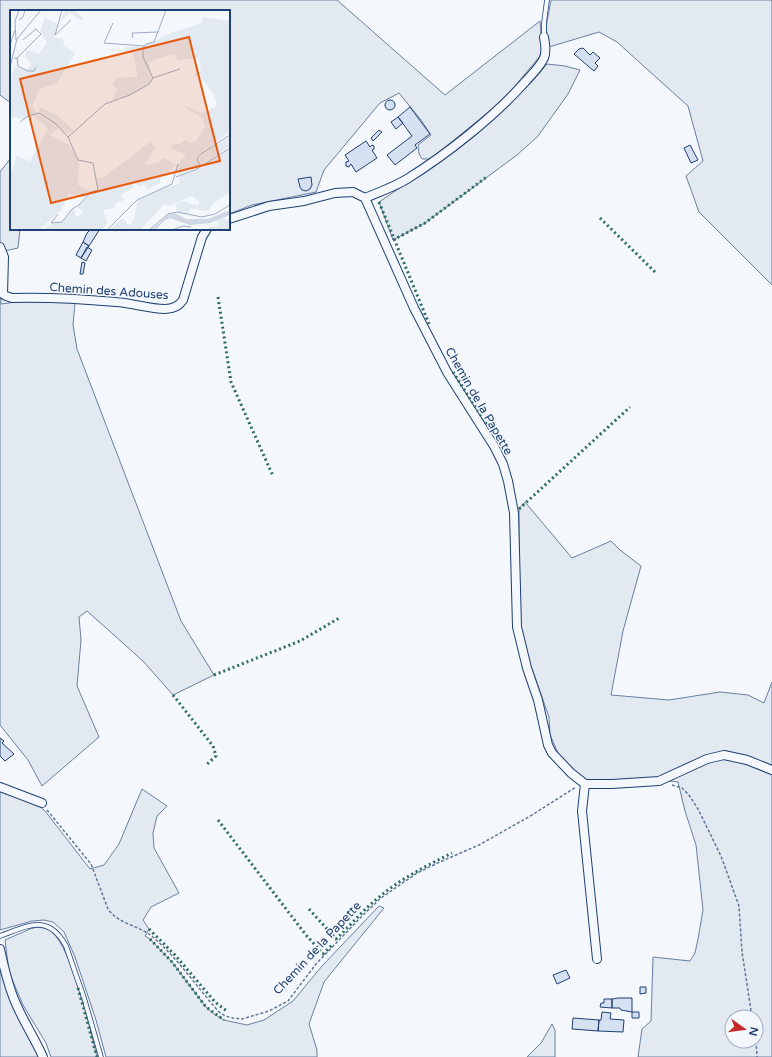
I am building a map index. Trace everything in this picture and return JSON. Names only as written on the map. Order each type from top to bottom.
[{"type":"street","points":[[230,219],[269,206],[304,201],[335,193],[347,192],[363,196],[406,179],[453,146],[498,109],[520,88],[536,70],[544,58],[546,52],[544,37]]},
{"type":"street","name":"Chemin de la Papette","points":[[363,196],[414,308],[447,372],[494,446],[503,464],[514,513],[516,606],[520,642],[538,700],[548,745],[552,753],[571,773],[585,784]]},
{"type":"street","name":"Chemin des Adouses","points":[[0,247],[4,257],[3,294],[6,296],[12,298],[58,298],[117,302],[165,309],[173,308],[180,304],[183,300],[202,237],[206,230]]},
{"type":"street","points":[[598,959],[582,811],[585,784],[659,781],[707,759],[724,755],[747,760],[772,770]]},
{"type":"street","points":[[0,787],[42,804]]},
{"type":"street","points":[[0,949],[5,971],[16,1005],[36,1040],[43,1057]]},
{"type":"lane","points":[[544,37],[547,0]]},
{"type":"lane","points":[[0,936],[28,926],[39,924],[48,926],[62,939],[66,946],[84,998],[101,1057]]},
{"type":"path","points":[[659,781],[682,788],[689,795],[698,808],[721,856],[738,906],[742,952],[751,1009]]},
{"type":"path","name":"Chemin de la Papette","points":[[42,804],[90,864],[111,913],[122,921],[144,930],[154,937],[173,956],[218,1011],[225,1016],[242,1019],[269,1011],[288,1001],[316,964],[381,898],[417,874],[479,845],[532,815],[576,787],[585,784]]},
{"type":"shaded area","points":[[0,0],[337,0],[445,95],[540,21],[542,48],[540,56],[504,99],[431,159],[422,159],[419,154],[418,145],[431,135],[399,93],[380,103],[324,170],[316,192],[252,205],[230,214],[230,10],[10,10],[10,102],[0,95]]},
{"type":"shaded area","points":[[551,0],[772,0],[772,285],[699,212],[686,176],[703,161],[688,106],[617,42],[599,32],[549,47],[546,27]]},
{"type":"shaded area","points":[[547,64],[565,66],[580,70],[568,94],[538,136],[517,155],[425,223],[393,240],[379,202],[471,136],[517,97]]},
{"type":"shaded area","points":[[10,159],[10,230],[20,230],[18,248],[4,251],[0,242],[0,172]]},
{"type":"shaded area","points":[[0,253],[1,304],[31,300],[75,303],[73,325],[77,349],[181,621],[214,675],[173,695],[143,661],[87,611],[79,617],[81,640],[77,686],[99,737],[42,786],[28,760],[0,725]]},
{"type":"shaded area","points":[[525,502],[572,558],[611,541],[641,566],[623,631],[611,695],[669,700],[720,692],[748,695],[764,703],[772,682],[772,1057],[638,1057],[642,1029],[651,1021],[653,957],[690,961],[695,953],[703,910],[696,845],[685,811],[678,782],[645,778],[613,781],[587,780],[572,769],[559,755],[550,735],[549,717],[523,644],[519,621],[519,509]]},
{"type":"shaded area","points":[[142,789],[167,806],[157,816],[153,833],[154,848],[179,893],[151,907],[143,920],[149,929],[145,936],[150,939],[172,962],[206,1007],[224,1020],[247,1025],[264,1020],[293,1001],[322,966],[379,906],[384,908],[324,982],[309,1024],[317,1050],[317,1057],[106,1057],[96,1020],[75,957],[64,932],[53,922],[44,920],[32,921],[0,930],[0,792],[37,804],[45,811],[90,869],[104,865],[119,844]]},
{"type":"shaded area","points":[[37,927],[47,929],[52,932],[59,941],[66,955],[79,990],[97,1057],[51,1057],[46,1043],[23,1005],[9,972],[5,940]]},
{"type":"shaded area","points":[[0,963],[10,998],[39,1057],[0,1057]]},
{"type":"shaded area","points":[[552,1024],[555,1030],[555,1057],[527,1057],[541,1043]]},
{"type":"building","points":[[583,48],[590,55],[593,52],[600,58],[595,63],[598,66],[594,71],[574,54],[579,49]]},
{"type":"building","points":[[388,100],[392,100],[395,105],[392,110],[388,110],[385,107],[385,103]]},
{"type":"building","points":[[410,107],[430,134],[415,145],[417,148],[395,165],[387,155],[412,136],[398,117]]},
{"type":"building","points":[[398,117],[403,123],[396,129],[391,122]]},
{"type":"building","points":[[379,130],[382,132],[373,141],[371,138]]},
{"type":"building","points":[[366,141],[370,147],[372,145],[374,146],[374,149],[372,150],[377,158],[356,172],[351,164],[349,167],[346,166],[346,162],[349,161],[345,155]]},
{"type":"building","points":[[690,145],[698,160],[691,163],[684,148]]},
{"type":"building","points":[[311,177],[312,185],[310,189],[306,191],[302,190],[298,179]]},
{"type":"building","points":[[90,230],[99,230],[89,246],[83,242]]},
{"type":"building","points":[[83,242],[89,246],[81,258],[76,255]]},
{"type":"building","points":[[87,247],[92,250],[86,261],[81,258]]},
{"type":"building","points":[[82,262],[85,263],[83,274],[80,274]]},
{"type":"building","points":[[0,738],[4,741],[2,743],[14,754],[5,761],[0,756]]},
{"type":"building","points":[[566,970],[570,978],[557,984],[553,975]]},
{"type":"building","points":[[640,987],[646,987],[646,993],[640,994]]},
{"type":"building","points":[[632,998],[632,1012],[621,1010],[620,1008],[612,1008],[612,999]]},
{"type":"building","points":[[604,999],[612,999],[612,1008],[600,1007],[601,1003],[604,1003]]},
{"type":"building","points":[[602,1012],[611,1013],[610,1019],[624,1020],[623,1032],[598,1031],[599,1020],[601,1020]]},
{"type":"building","points":[[632,1012],[639,1012],[639,1018],[632,1018]]},
{"type":"building","points":[[573,1018],[599,1020],[598,1031],[572,1029]]},
{"type":"hedge","points":[[393,240],[425,223],[488,176]]},
{"type":"hedge","points":[[379,202],[429,324]]},
{"type":"hedge","points":[[600,218],[655,272]]},
{"type":"hedge","points":[[218,297],[231,382],[273,476]]},
{"type":"hedge","points":[[453,372],[491,431]]},
{"type":"hedge","points":[[519,509],[630,407]]},
{"type":"hedge","points":[[214,675],[300,641],[341,617]]},
{"type":"hedge","points":[[173,695],[213,746],[216,756],[206,765]]},
{"type":"hedge","points":[[218,820],[306,935],[323,954],[332,945]]},
{"type":"hedge","points":[[309,909],[336,939],[386,891],[414,873],[452,853]]},
{"type":"hedge","points":[[149,929],[175,955],[215,1002],[228,1012]]},
{"type":"hedge","points":[[150,939],[172,962],[206,1007],[224,1020]]},
{"type":"hedge","points":[[78,988],[97,1057]]}]
